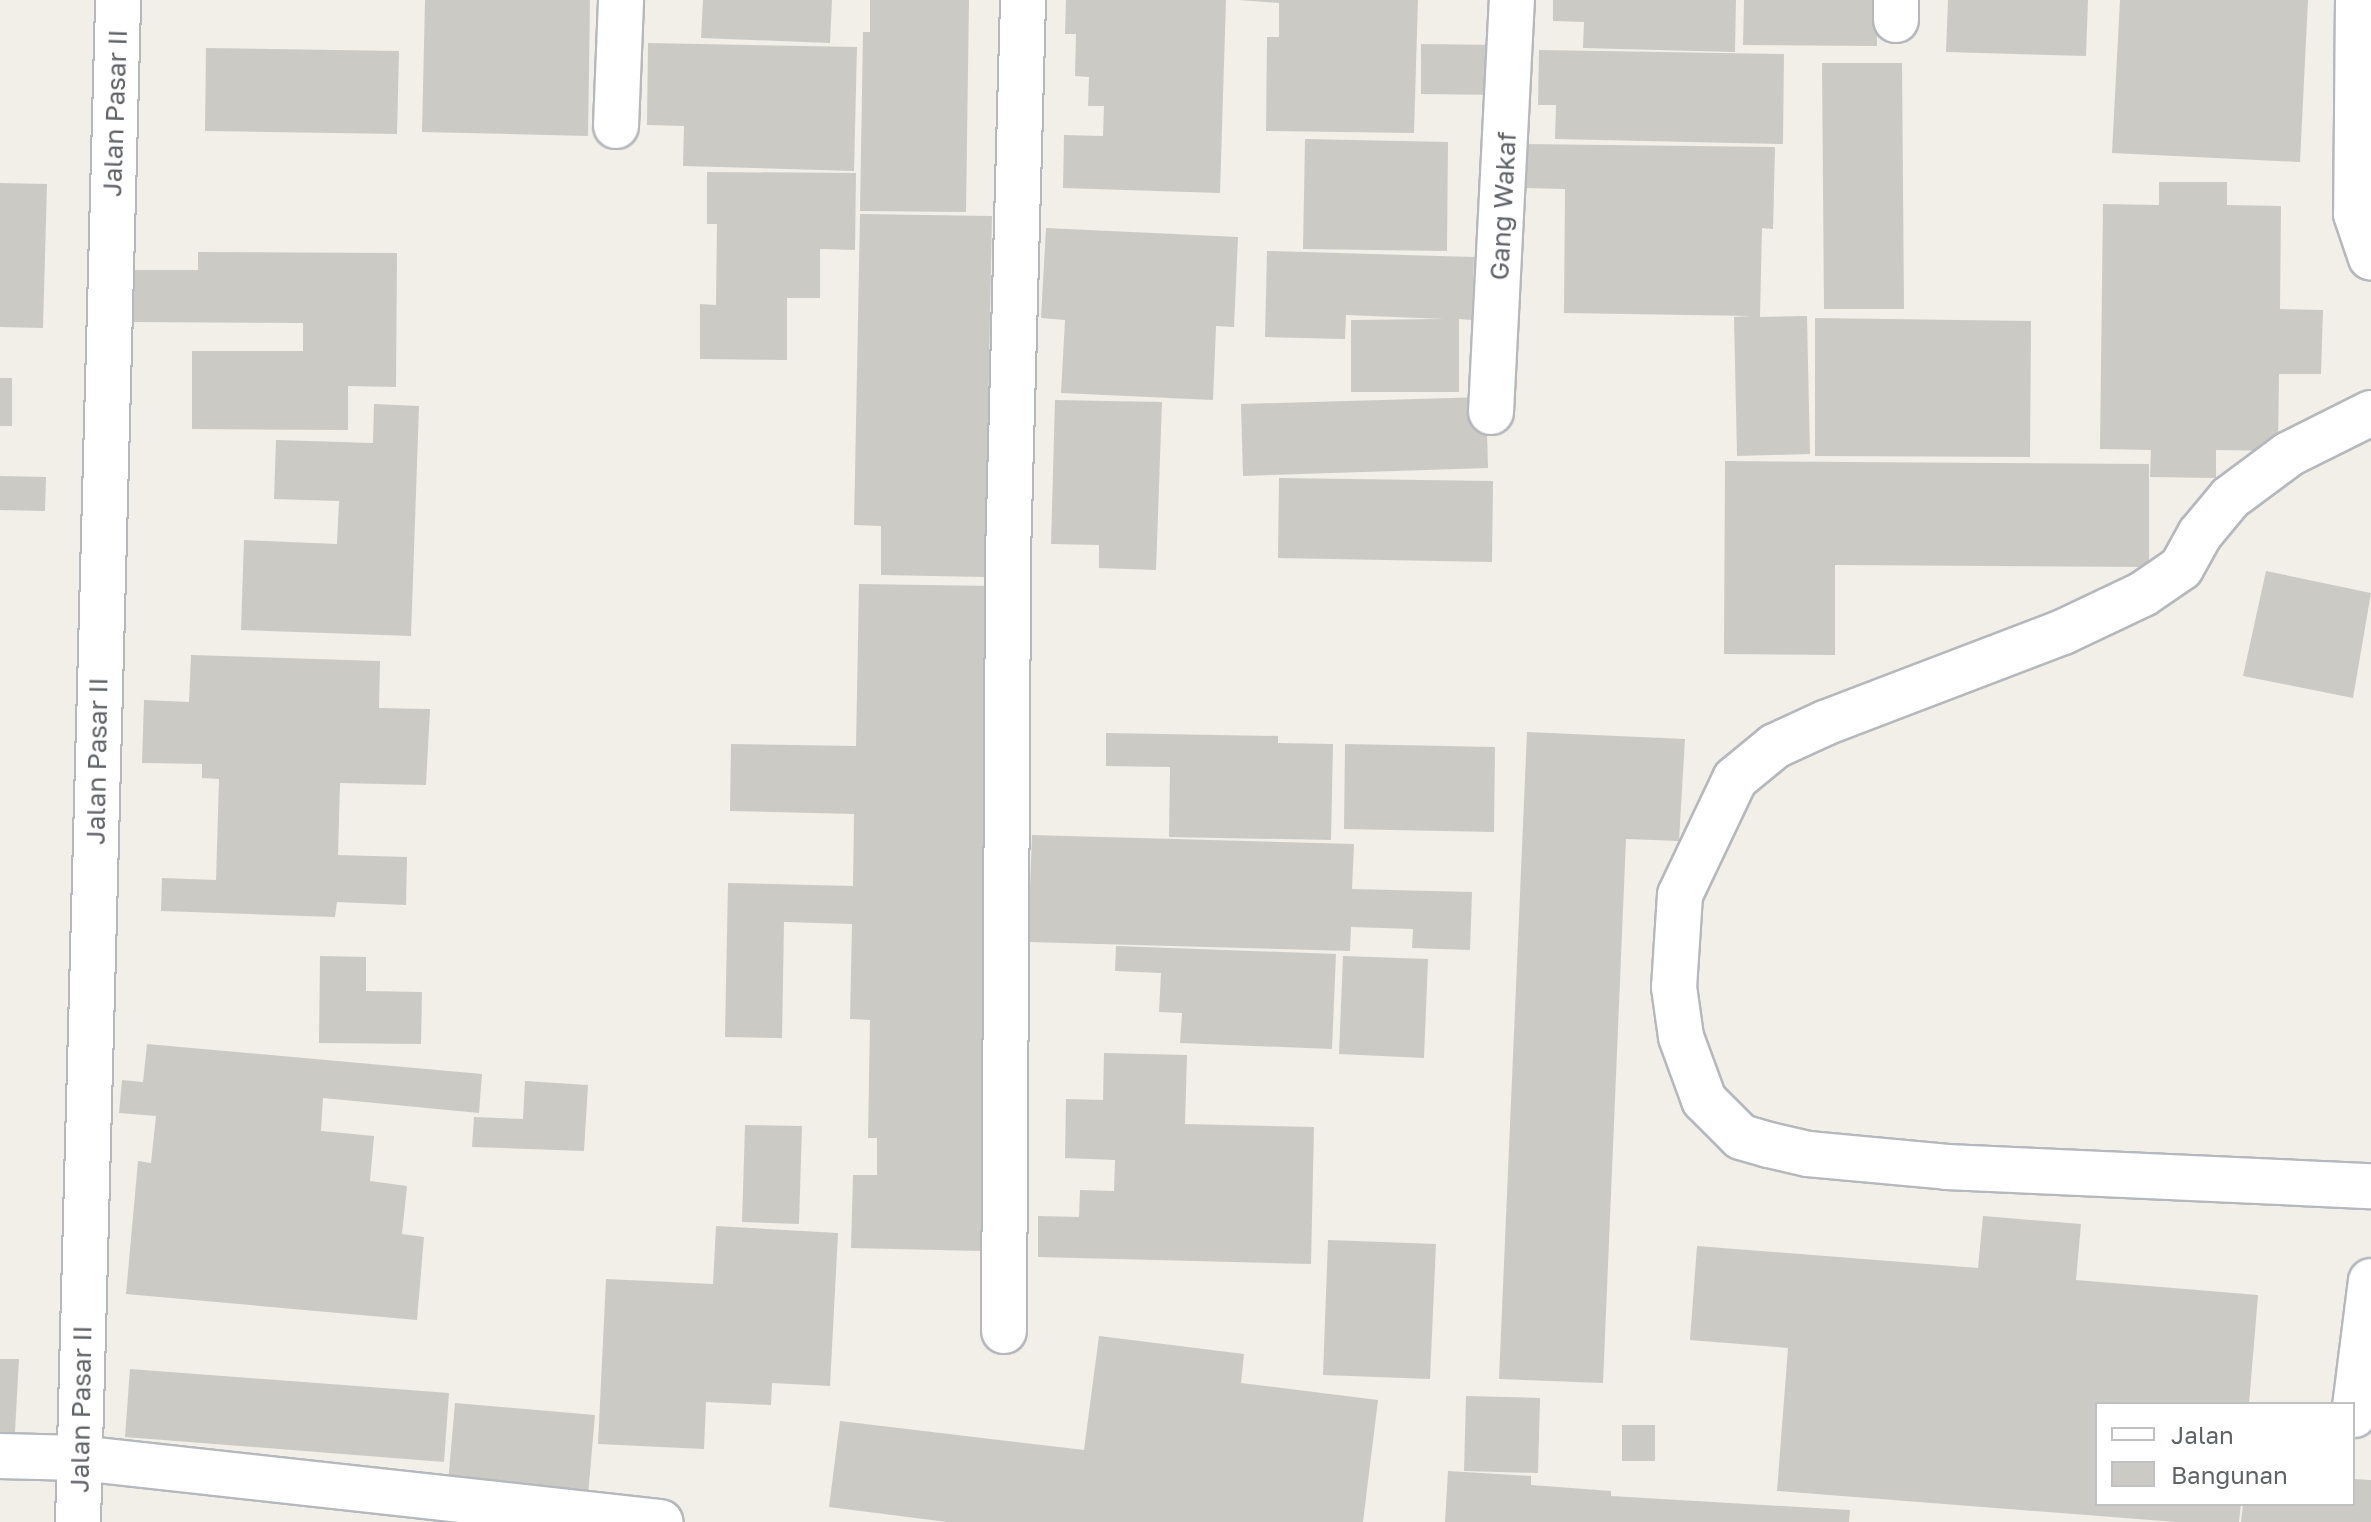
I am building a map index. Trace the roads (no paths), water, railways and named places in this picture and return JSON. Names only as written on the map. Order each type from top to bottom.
[{"type":"street","name":"Jalan Pasar II","points":[[78,1522],[118,0]]},
{"type":"street","points":[[616,126],[621,0]]},
{"type":"street","points":[[1004,1331],[1008,555],[1023,0]]},
{"type":"street","name":"Gang Wakaf","points":[[1491,412],[1512,0]]},
{"type":"street","points":[[2358,0],[2356,214],[2371,258]]},
{"type":"street","points":[[2371,413],[2289,454],[2230,498],[2200,534],[2181,568],[2143,594],[2063,632],[1825,723],[1775,746],[1735,779],[1680,895],[1674,987],[1681,1037],[1704,1100],[1741,1137],[1769,1145],[1808,1154],[1947,1167],[2371,1186]]},
{"type":"street","points":[[2355,1407],[2371,1281]]},
{"type":"street","points":[[0,1456],[79,1458],[660,1522]]}]
